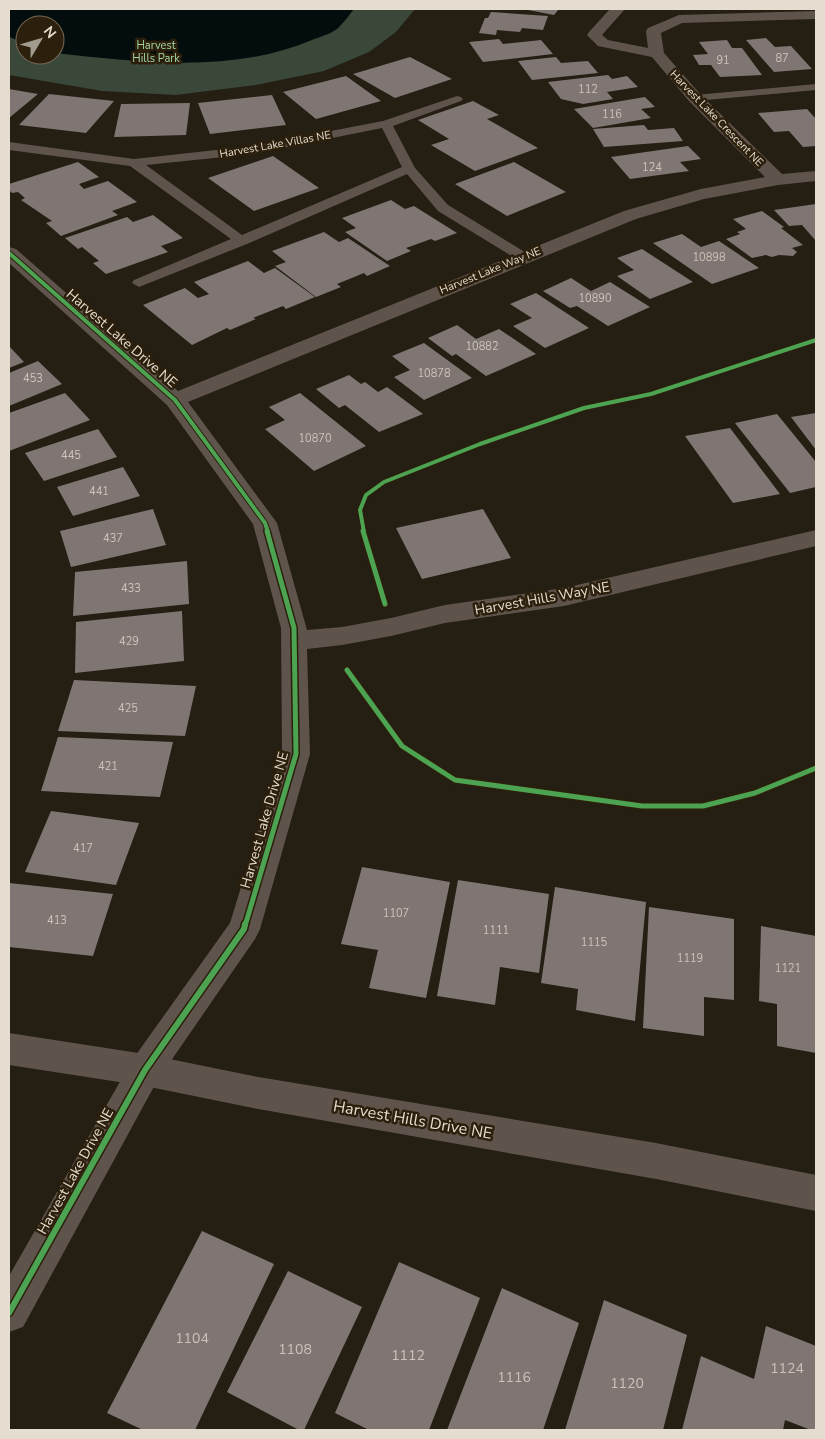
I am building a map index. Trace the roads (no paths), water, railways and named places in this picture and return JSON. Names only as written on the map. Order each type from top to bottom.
[{"type":"street","points":[[618,9],[594,35],[603,43],[657,54],[653,32],[679,19],[816,15]]},
{"type":"street","points":[[667,9],[679,19]]},
{"type":"street","name":"Harvest Lake Crescent NE","points":[[657,54],[695,98],[778,180]]},
{"type":"street","name":"Harvest Lake Way NE","points":[[175,400],[630,215],[692,197],[778,180],[816,176]]},
{"type":"street","name":"Harvest Lake Drive NE","points":[[9,254],[175,400],[265,523],[294,628],[296,754],[244,929],[145,1070],[9,1313]]},
{"type":"street","name":"Harvest Hills Way NE","points":[[294,641],[342,636],[445,614],[564,597],[816,538]]},
{"type":"street","name":"Harvest Hills Drive NE","points":[[9,1049],[145,1070],[253,1092],[656,1161],[816,1193]]},
{"type":"lane","points":[[695,98],[816,87]]},
{"type":"lane","name":"Harvest Lake Villas NE","points":[[9,146],[134,163],[253,150],[386,124],[457,99]]},
{"type":"lane","points":[[386,124],[409,169],[443,208],[523,257]]},
{"type":"lane","name":"Harvest Lake Villas NE","points":[[134,163],[242,241]]},
{"type":"lane","points":[[140,283],[409,169]]},
{"type":"park label","name":"Harvest Hills Park","points":[[156,51]]}]
